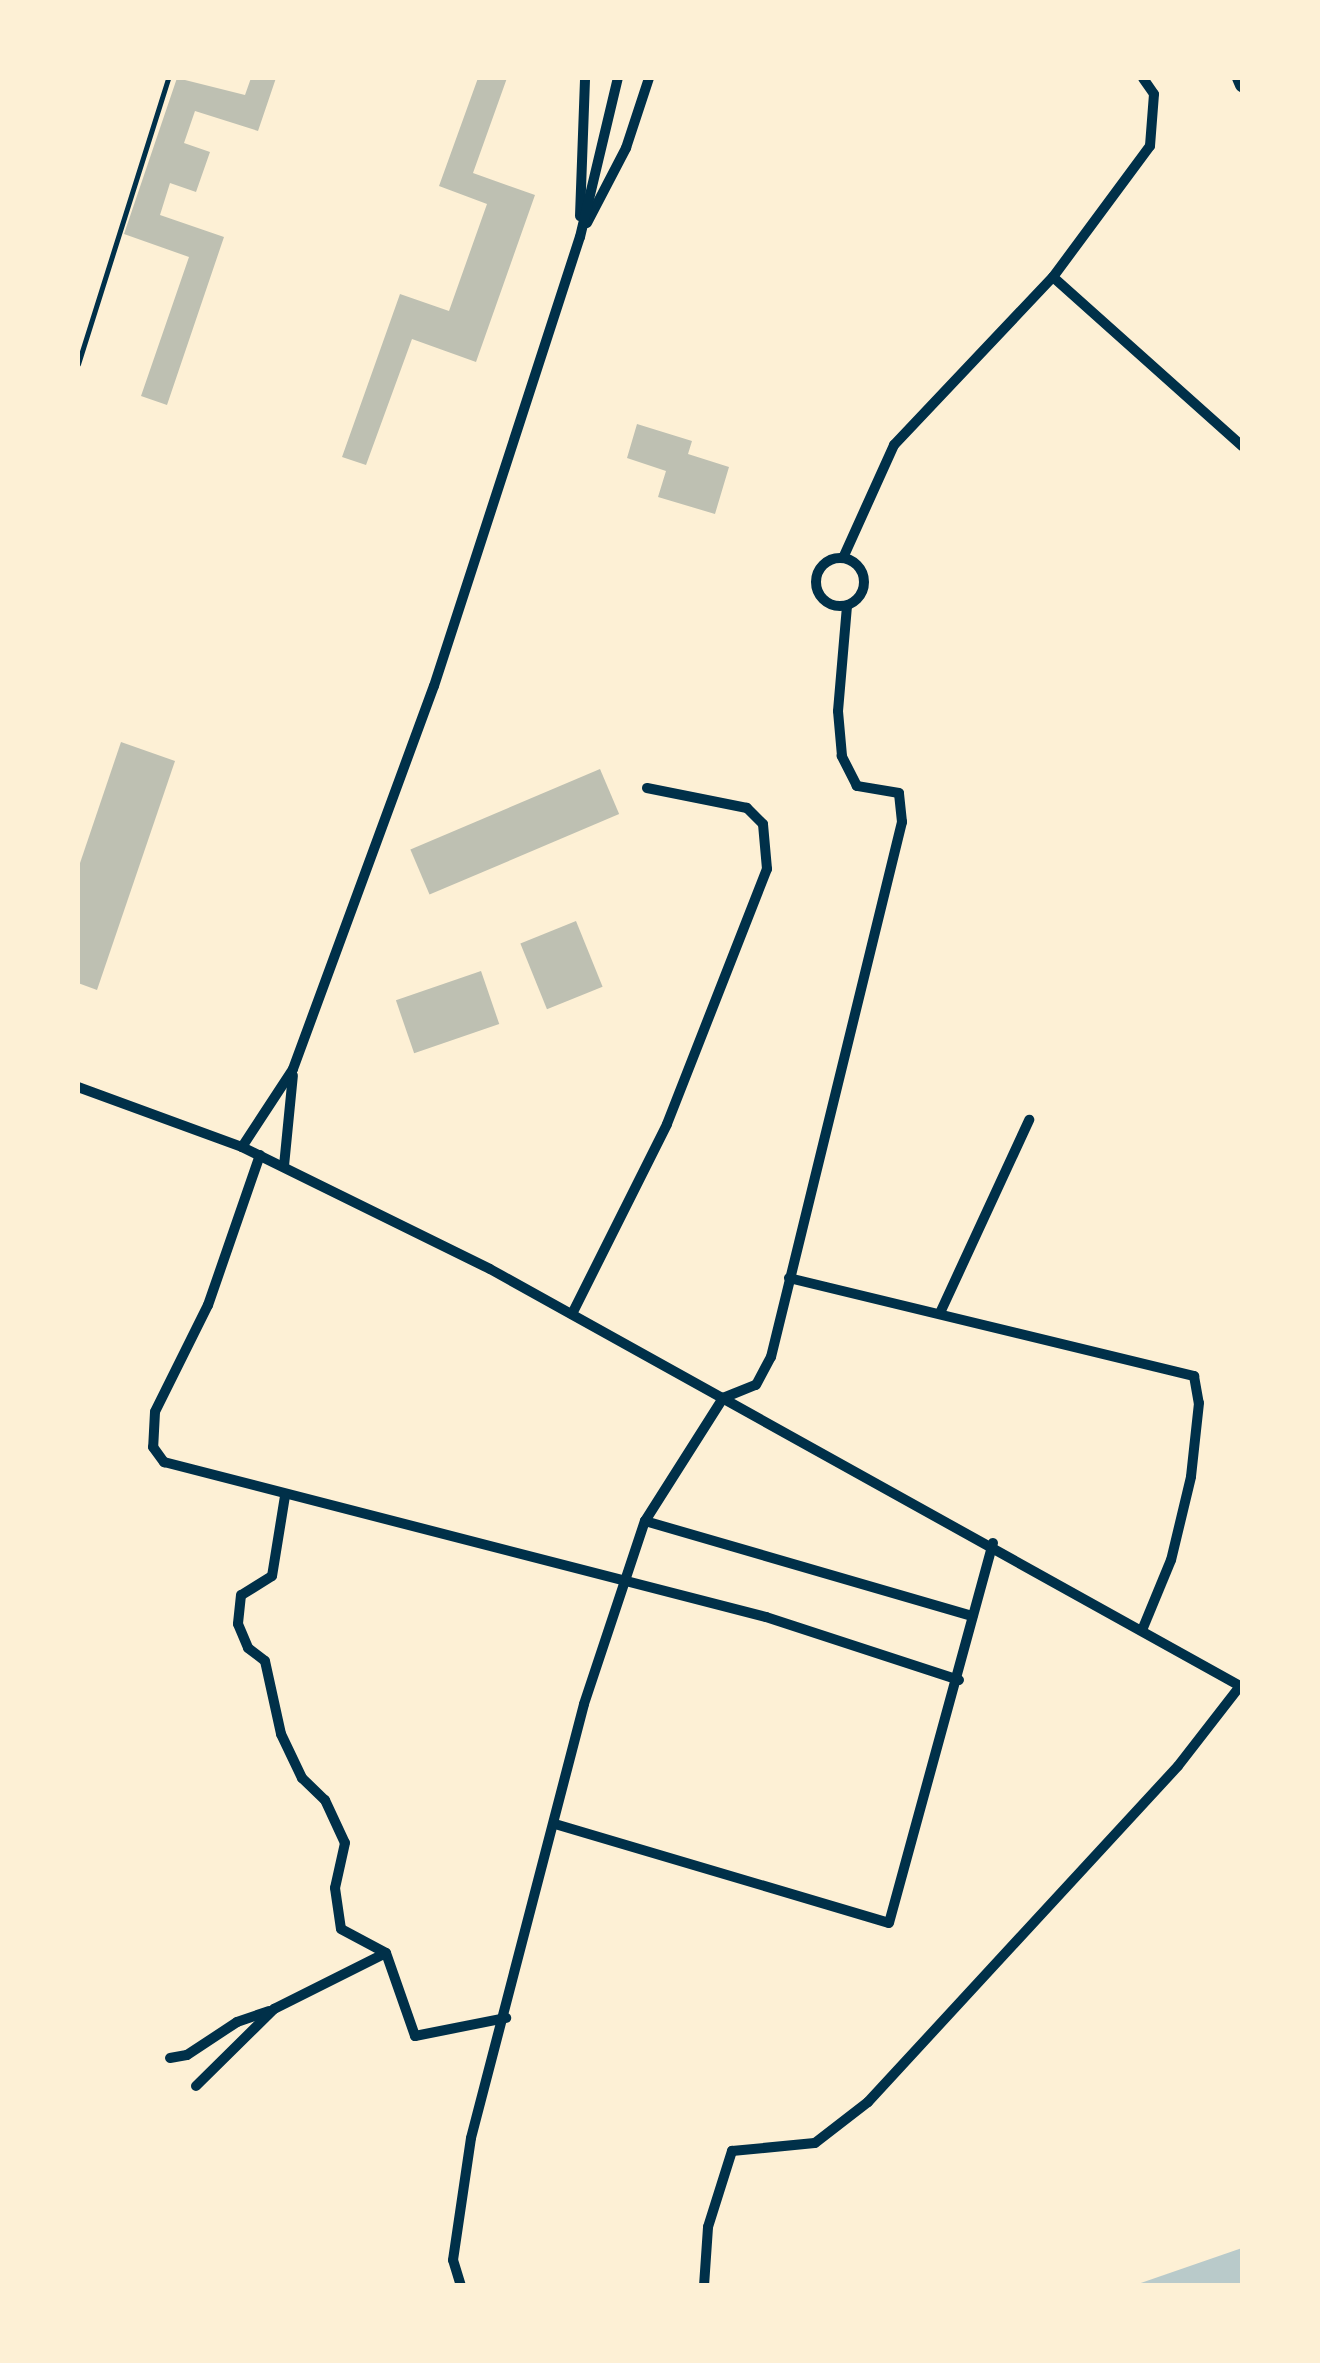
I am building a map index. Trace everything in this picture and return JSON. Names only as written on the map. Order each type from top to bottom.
[{"type":"main road","points":[[1239,78],[1242,85]]},
{"type":"street","points":[[580,237],[585,78]]},
{"type":"street","points":[[580,237],[626,148],[649,78]]},
{"type":"street","points":[[843,558],[894,444],[1052,276],[1150,146],[1154,94],[1143,78]]},
{"type":"street","points":[[284,1166],[294,1069],[494,512],[580,237],[618,82]]},
{"type":"street","points":[[1052,276],[1242,446]]},
{"type":"street","points":[[461,2286],[452,2260],[468,2153],[622,1584],[646,1522],[724,1398],[756,1385],[764,1371],[904,811],[891,788],[858,786],[846,773],[838,711],[847,606],[864,580],[861,569],[843,558],[822,564],[815,584],[826,603],[847,606]]},
{"type":"street","points":[[572,1314],[667,1124],[767,869],[763,824],[747,808],[647,788]]},
{"type":"street","points":[[242,1146],[294,1069]]},
{"type":"street","points":[[78,1087],[242,1146],[572,1314],[993,1543],[1241,1686],[1178,1766],[868,2102],[815,2143],[732,2151],[708,2226],[704,2286]]},
{"type":"street","points":[[940,1313],[1029,1120]]},
{"type":"street","points":[[260,1156],[208,1305],[155,1412],[153,1448],[164,1462],[622,1584],[766,1618],[959,1680]]},
{"type":"street","points":[[789,1278],[1194,1376],[1200,1403],[1191,1478],[1172,1560],[1143,1628]]},
{"type":"street","points":[[285,1496],[272,1576],[242,1595],[238,1624],[248,1648],[265,1660],[281,1734],[302,1778],[325,1800],[345,1843],[335,1888],[342,1930],[386,1954],[415,2036],[506,2018]]},
{"type":"street","points":[[646,1522],[972,1616]]},
{"type":"street","points":[[555,1824],[889,1923],[959,1680],[993,1543]]},
{"type":"street","points":[[170,2058],[187,2055],[237,2022],[386,1954]]},
{"type":"street","points":[[196,2086],[274,2008]]},
{"type":"lane","points":[[78,364],[168,78]]},
{"type":"shaded area","points":[[1242,2248],[1242,2285],[1135,2285]]},
{"type":"building","points":[[177,78],[245,95],[251,78],[276,78],[258,131],[195,111],[184,143],[210,152],[196,192],[170,183],[160,215],[224,237],[167,405],[141,396],[189,257],[124,234]]},
{"type":"building","points":[[478,78],[507,78],[473,173],[535,195],[476,362],[412,339],[366,465],[342,457],[400,294],[449,311],[487,204],[439,186]]},
{"type":"building","points":[[637,424],[692,441],[688,454],[729,467],[715,514],[658,497],[666,471],[627,458]]},
{"type":"building","points":[[121,742],[175,761],[97,990],[78,983],[78,869]]},
{"type":"building","points":[[600,769],[619,814],[430,895],[410,849]]},
{"type":"building","points":[[576,921],[603,987],[547,1009],[520,943]]},
{"type":"building","points":[[481,971],[499,1024],[414,1053],[396,1000]]}]
